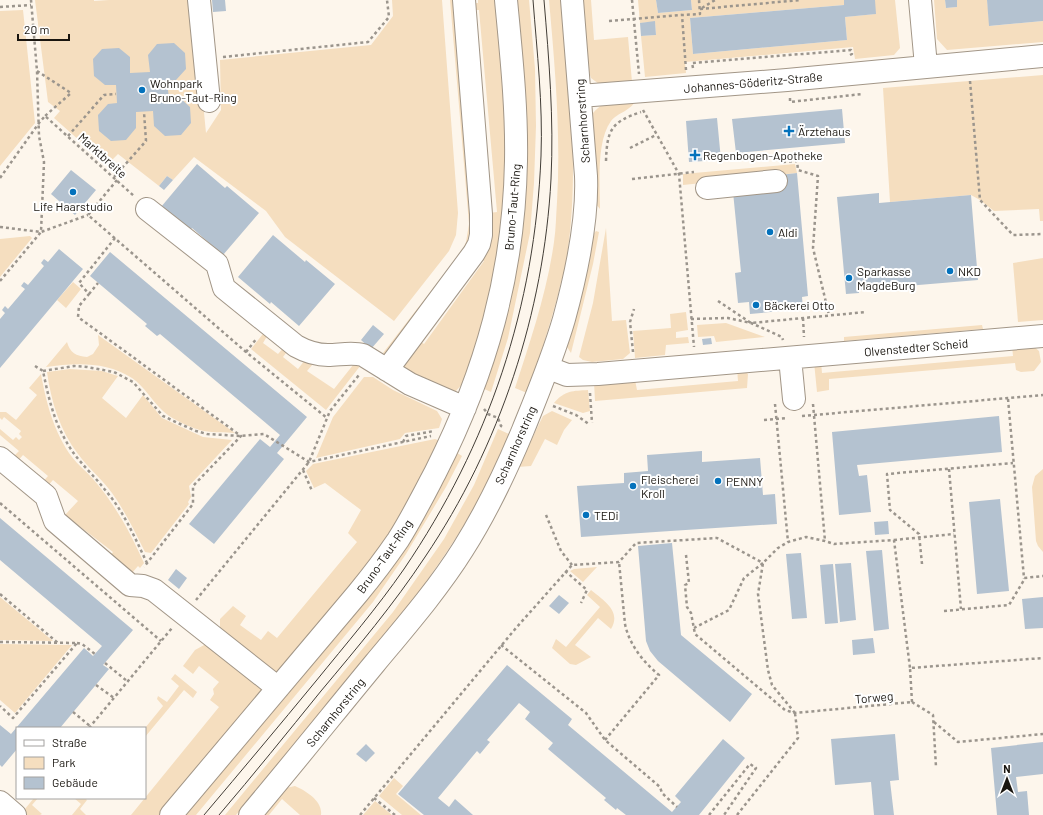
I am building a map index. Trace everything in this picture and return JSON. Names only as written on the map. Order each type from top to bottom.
[{"type":"street","points":[[199,0],[209,101]]},
{"type":"street","points":[[379,365],[474,254],[480,239],[481,214],[464,0]]},
{"type":"street","name":"Bruno-Taut-Ring","points":[[171,815],[358,593],[395,544],[420,501],[449,444],[472,407],[481,367],[495,320],[506,268],[516,177],[513,84],[506,0]]},
{"type":"street","name":"Scharnhorstring","points":[[250,815],[396,638],[456,560],[476,527],[506,471],[549,368],[571,291],[585,210],[586,176],[572,0]]},
{"type":"street","points":[[920,0],[926,66]]},
{"type":"street","name":"Johannes-Göderitz-Straße","points":[[580,96],[688,88],[1043,56]]},
{"type":"street","points":[[701,180],[779,172]]},
{"type":"street","points":[[147,209],[217,264],[224,288],[296,346],[325,355],[360,354],[410,384],[472,407]]},
{"type":"street","name":"Olvenstedter Scheid","points":[[549,368],[567,375],[634,371],[1043,336]]},
{"type":"street","points":[[790,358],[793,407]]},
{"type":"street","points":[[0,458],[46,496],[55,521],[130,585],[143,586],[154,590],[278,688]]},
{"type":"street","points":[[0,802],[15,815]]},
{"type":"path","points":[[0,281],[41,232],[44,170],[39,123],[37,70],[31,0]]},
{"type":"path","points":[[204,59],[368,42],[389,17],[387,0]]},
{"type":"path","points":[[632,0],[640,78]]},
{"type":"path","points":[[609,20],[700,14],[699,0]]},
{"type":"path","points":[[700,9],[715,0]]},
{"type":"path","points":[[700,9],[801,0]]},
{"type":"path","points":[[0,7],[31,5]]},
{"type":"path","points":[[682,15],[688,88]]},
{"type":"path","points":[[700,68],[693,68],[692,64],[851,50],[852,54],[844,55]]},
{"type":"path","points":[[968,63],[980,200],[1013,234],[1043,234]]},
{"type":"path","points":[[0,178],[39,123],[71,92],[37,70]]},
{"type":"path","points":[[68,136],[104,95],[116,94]]},
{"type":"path","points":[[790,102],[862,94]]},
{"type":"path","points":[[643,111],[679,174],[696,366]]},
{"type":"path","points":[[114,177],[146,141],[144,112]]},
{"type":"path","name":"Marktbreite","points":[[45,116],[114,177],[147,209]]},
{"type":"path","points":[[630,148],[656,135]]},
{"type":"path","points":[[779,172],[797,161],[798,170],[818,176],[813,248],[829,315]]},
{"type":"path","points":[[632,179],[679,174],[701,180]]},
{"type":"path","points":[[0,227],[41,232],[88,215],[117,180]]},
{"type":"path","points":[[88,215],[246,352],[327,418]]},
{"type":"path","points":[[89,294],[79,282],[115,238]]},
{"type":"path","points":[[98,283],[79,306],[78,317],[241,436]]},
{"type":"path","points":[[718,301],[751,323],[782,337],[790,358]]},
{"type":"path","points":[[634,309],[630,322],[634,371]]},
{"type":"path","points":[[691,319],[728,318],[751,323],[866,312]]},
{"type":"path","points":[[246,352],[254,342]]},
{"type":"path","points":[[72,712],[89,727],[303,470],[309,462],[330,411],[379,365]]},
{"type":"path","points":[[34,366],[43,371],[74,366],[114,372],[133,382],[158,412],[168,419],[202,433],[241,436],[264,434],[309,462],[434,435]]},
{"type":"path","points":[[43,371],[56,422],[64,439],[74,455],[98,481],[114,502],[131,530],[147,563],[193,504],[193,486],[241,436]]},
{"type":"path","points":[[793,407],[814,415],[1043,395]]},
{"type":"path","points":[[549,406],[576,415],[591,424],[591,399]]},
{"type":"path","points":[[944,611],[1009,605],[1024,580],[1008,399]]},
{"type":"path","points":[[472,407],[483,407],[488,414],[498,418],[502,426],[506,427]]},
{"type":"path","points":[[793,407],[814,415]]},
{"type":"path","points":[[764,420],[776,419],[793,407]]},
{"type":"path","points":[[776,419],[793,407]]},
{"type":"path","points":[[814,415],[825,541]]},
{"type":"path","points":[[776,419],[788,542]]},
{"type":"path","points":[[403,442],[406,436],[432,430],[436,432]]},
{"type":"path","points":[[922,564],[919,534],[890,510],[886,474],[1014,463]]},
{"type":"path","points":[[949,469],[961,610]]},
{"type":"path","points":[[303,470],[312,491]]},
{"type":"path","points":[[0,503],[161,640]]},
{"type":"path","points":[[546,515],[561,551],[572,565]]},
{"type":"path","points":[[694,628],[729,610],[744,578],[763,563],[778,548],[788,542],[806,537],[834,544],[954,534]]},
{"type":"path","points":[[605,740],[659,675],[642,659],[627,631],[625,624],[619,562],[636,542],[717,538],[763,563]]},
{"type":"path","name":"Torweg","points":[[795,713],[912,702],[910,668],[894,540]]},
{"type":"path","points":[[686,555],[689,583],[685,585],[687,607],[692,613],[695,634],[785,710],[795,713]]},
{"type":"path","points":[[360,815],[501,645],[565,571],[572,565],[619,562]]},
{"type":"path","points":[[737,815],[798,738],[795,713],[772,684],[768,670],[758,594],[763,563]]},
{"type":"path","points":[[565,571],[587,590],[581,603]]},
{"type":"path","points":[[1024,578],[1043,576]]},
{"type":"path","points":[[0,594],[59,643]]},
{"type":"path","points":[[0,642],[77,643],[82,644],[95,654]]},
{"type":"path","points":[[0,706],[13,718],[77,643]]},
{"type":"path","points":[[501,645],[586,713],[605,740],[660,787],[662,793],[677,806]]},
{"type":"path","points":[[910,668],[1043,658]]},
{"type":"path","points":[[105,662],[127,681]]},
{"type":"path","points":[[96,685],[114,698]]},
{"type":"path","points":[[912,702],[933,715],[936,767]]},
{"type":"path","points":[[934,722],[958,742],[1043,734]]},
{"type":"path","points":[[709,815],[750,764],[756,768],[724,815]]},
{"type":"path","points":[[374,798],[395,815]]},
{"type":"green space","points":[[35,0],[193,0],[206,133],[221,110],[220,60],[371,45],[393,16],[392,0],[442,0],[458,213],[456,235],[449,251],[394,321],[285,237],[266,211],[194,157],[173,180],[167,176],[159,186],[118,154],[107,165],[54,118],[60,111],[48,102]]},
{"type":"green space","points":[[450,0],[455,0],[474,221],[471,240],[386,356],[383,353],[462,251],[466,242],[469,224]]},
{"type":"green space","points":[[478,0],[498,0],[507,151],[498,272],[464,382],[456,391],[450,393],[401,367],[416,338],[424,344],[484,261],[479,257],[489,213],[497,212],[479,10],[469,10],[468,3],[478,3]]},
{"type":"green space","points":[[516,0],[529,0],[535,69],[536,126],[534,183],[530,233],[508,338],[491,392],[482,388],[498,334]]},
{"type":"green space","points":[[549,0],[562,0],[572,131],[572,198],[570,230],[565,266],[547,332],[527,393],[515,388],[538,315],[547,279],[555,237],[557,202],[558,126]]},
{"type":"green space","points":[[582,0],[591,0],[594,40],[628,37],[632,82],[599,84],[591,78],[588,69]]},
{"type":"green space","points":[[638,0],[656,0],[658,13],[692,10],[691,0],[844,0],[844,5],[690,18],[693,54],[847,40],[845,17],[875,14],[875,0],[895,0],[900,48],[894,55],[855,59],[853,47],[685,62],[686,73],[645,77],[641,36],[656,35],[655,22],[640,23]]},
{"type":"green space","points":[[934,0],[945,0],[946,8],[957,7],[957,0],[987,0],[990,26],[1043,21],[1043,42],[947,50],[937,39]]},
{"type":"green space","points":[[23,10],[35,123],[0,166],[0,11]]},
{"type":"green space","points":[[1043,75],[1043,221],[1040,221],[1039,209],[994,211],[971,195],[890,202],[883,88]]},
{"type":"green space","points":[[636,99],[628,109],[611,121],[606,130],[601,151],[600,164],[600,209],[595,203],[593,113],[608,102]]},
{"type":"green space","points":[[795,164],[797,173],[683,185],[683,174]]},
{"type":"green space","points":[[606,228],[612,321],[626,320],[630,353],[623,359],[592,362],[583,360],[579,357],[593,303]]},
{"type":"green space","points":[[596,231],[599,232],[593,264],[571,353],[567,347],[567,344],[592,236]]},
{"type":"green space","points":[[30,236],[32,238],[0,277],[0,239]]},
{"type":"green space","points":[[1043,258],[1043,320],[1018,322],[1013,263]]},
{"type":"green space","points":[[73,282],[81,289],[66,308],[57,300]]},
{"type":"green space","points":[[686,312],[688,330],[676,332],[676,338],[688,337],[689,343],[666,345],[665,355],[635,358],[633,331],[671,328],[670,314]]},
{"type":"green space","points":[[726,323],[765,337],[716,342],[714,336],[698,337],[697,325]]},
{"type":"green space","points":[[982,325],[983,329],[844,341],[844,337]]},
{"type":"green space","points":[[266,330],[269,333],[263,343],[278,354],[285,346],[289,349],[283,357],[298,369],[308,356],[318,358],[307,371],[334,389],[357,360],[364,361],[326,410],[251,349]]},
{"type":"green space","points":[[98,335],[235,433],[204,431],[182,423],[163,411],[136,381],[122,372],[101,366],[79,364],[46,367],[67,342],[70,349],[77,355],[87,357],[93,354],[99,345]]},
{"type":"green space","points":[[1031,344],[1039,351],[1041,362],[1034,371],[1021,372],[1016,370],[1015,363],[829,379],[829,390],[817,392],[814,362],[821,362],[822,373],[1013,356],[1012,346]]},
{"type":"green space","points":[[70,369],[102,371],[118,376],[102,398],[126,418],[143,395],[162,418],[203,437],[232,440],[189,486],[191,497],[188,502],[189,504],[151,553],[145,552],[117,500],[78,454],[61,426],[51,394],[47,372]]},
{"type":"green space","points":[[737,369],[743,369],[748,374],[747,388],[595,401],[594,382],[635,380],[637,390],[738,381]]},
{"type":"green space","points":[[41,374],[48,406],[60,438],[72,457],[93,479],[108,498],[133,539],[144,563],[140,568],[138,566],[132,573],[108,559],[113,552],[65,515],[78,501],[53,480],[45,489],[41,484],[48,476],[23,455],[16,463],[11,459],[19,451],[0,435],[0,429],[13,440],[16,437],[19,440],[22,437],[19,434],[21,431],[4,417],[2,420],[0,418],[0,412],[6,412],[16,420],[37,395],[29,388]]},
{"type":"green space","points":[[364,377],[373,377],[393,390],[437,411],[442,419],[439,428],[405,433],[400,439],[316,458],[333,417]]},
{"type":"green space","points":[[588,390],[590,411],[583,413],[554,403],[566,393]]},
{"type":"green space","points":[[552,411],[572,420],[564,430],[557,445],[545,439],[531,466],[518,467],[543,416]]},
{"type":"green space","points":[[498,429],[511,435],[494,471],[464,524],[423,587],[401,617],[236,815],[225,815],[393,612],[444,539],[474,485]]},
{"type":"green space","points":[[435,439],[441,441],[406,515],[281,674],[269,673],[220,631],[220,619],[233,606],[246,616],[240,625],[261,640],[268,631],[277,638],[357,542],[348,533],[361,510],[325,483],[314,488],[306,471],[313,464]]},
{"type":"green space","points":[[454,451],[462,456],[446,487],[406,554],[373,602],[196,815],[180,815]]},
{"type":"green space","points":[[1043,469],[1043,552],[1036,541],[1032,487],[1035,476]]},
{"type":"green space","points":[[597,567],[583,582],[570,571],[574,569]]},
{"type":"green space","points":[[591,590],[610,606],[613,611],[614,623],[611,629],[598,618],[575,645],[591,657],[576,665],[570,664],[552,648],[556,639],[566,647],[600,607],[587,595]]},
{"type":"green space","points":[[0,597],[53,641],[0,640]]},
{"type":"green space","points":[[0,644],[72,645],[15,713],[0,700]]},
{"type":"green space","points":[[206,644],[264,687],[261,694],[159,815],[131,815],[144,799],[146,799],[146,797],[219,707],[210,700],[214,694],[213,689],[219,682],[199,666],[193,674],[183,666],[195,650]]},
{"type":"green space","points":[[175,674],[197,692],[193,698],[184,690],[146,736],[146,727],[163,706],[157,699],[158,696],[167,702],[179,686],[171,679]]},
{"type":"green space","points":[[394,778],[403,786],[396,794],[421,815],[402,815],[379,796]]},
{"type":"green space","points":[[295,786],[309,794],[317,801],[321,810],[321,815],[300,815],[282,799],[269,815],[262,815],[286,788]]},
{"type":"green space","points":[[33,799],[37,799],[32,805],[42,814],[20,815]]},
{"type":"green space","points":[[75,799],[87,800],[80,809],[86,815],[72,815],[81,804]]},
{"type":"green space","points":[[375,801],[392,815],[363,815]]},
{"type":"building","points":[[212,0],[225,0],[226,11],[213,12]]},
{"type":"building","points":[[656,0],[691,0],[692,10],[658,13]]},
{"type":"building","points":[[844,0],[875,0],[876,14],[845,17],[847,40],[693,54],[690,18],[844,5]]},
{"type":"building","points":[[945,0],[957,0],[957,7],[946,8]]},
{"type":"building","points":[[987,0],[1043,0],[1043,21],[989,26]]},
{"type":"building","points":[[655,21],[656,35],[641,36],[640,23]]},
{"type":"building","name":"Wohnpark Bruno-Taut-Ring","points":[[174,43],[185,53],[186,69],[176,80],[167,81],[169,99],[180,98],[190,107],[191,123],[181,135],[165,136],[154,126],[153,111],[136,112],[136,128],[126,140],[111,141],[99,131],[98,115],[108,104],[117,103],[116,85],[105,85],[94,76],[93,59],[102,49],[119,48],[130,57],[130,73],[150,72],[148,55],[157,44]]},
{"type":"building","name":"Ärztehaus","points":[[842,109],[845,143],[736,153],[732,119]]},
{"type":"building","points":[[717,118],[721,160],[689,162],[686,121]]},
{"type":"building","points":[[197,164],[225,188],[227,186],[259,213],[223,255],[192,228],[190,231],[161,207]]},
{"type":"building","points":[[71,170],[96,190],[75,215],[51,194]]},
{"type":"building","name":"Aldi","points":[[797,173],[808,296],[802,297],[803,309],[750,314],[749,302],[738,303],[735,273],[741,272],[733,192],[780,175]]},
{"type":"building","points":[[167,176],[173,180],[164,190],[159,186]]},
{"type":"building","points":[[879,193],[879,203],[971,195],[978,280],[859,290],[859,293],[846,294],[837,197]]},
{"type":"building","points":[[273,235],[305,262],[306,260],[335,284],[299,326],[238,277]]},
{"type":"building","points":[[59,249],[83,269],[0,368],[0,319],[5,313],[2,310],[5,306],[8,309],[25,289],[21,286],[24,282],[28,285],[44,266],[41,263],[44,259],[48,262]]},
{"type":"building","points":[[110,252],[307,417],[277,453],[284,459],[214,544],[189,524],[260,439],[270,447],[280,435],[160,334],[157,336],[145,326],[147,324],[90,276]]},
{"type":"building","points":[[373,325],[384,334],[371,349],[361,340]]},
{"type":"building","points":[[711,338],[712,344],[703,345],[702,339]]},
{"type":"building","points":[[999,416],[1002,452],[857,465],[859,476],[867,475],[871,512],[839,515],[832,432]]},
{"type":"building","points":[[702,451],[702,462],[760,458],[763,495],[775,494],[777,524],[581,537],[577,486],[624,483],[624,473],[648,471],[647,455]]},
{"type":"building","points":[[1000,499],[1009,591],[977,594],[969,502]]},
{"type":"building","points":[[0,518],[133,630],[103,665],[109,669],[61,727],[17,727],[84,648],[93,656],[102,646],[0,560]]},
{"type":"building","points":[[888,521],[889,534],[875,535],[874,522]]},
{"type":"building","points":[[672,543],[681,635],[752,694],[730,722],[658,661],[650,651],[646,641],[638,546]]},
{"type":"building","points":[[882,550],[889,629],[874,631],[866,551]]},
{"type":"building","points":[[801,553],[807,618],[792,619],[786,554]]},
{"type":"building","points":[[851,563],[856,620],[840,622],[835,564]]},
{"type":"building","points":[[833,564],[838,623],[825,624],[820,565]]},
{"type":"building","points":[[176,569],[187,578],[179,589],[168,580]]},
{"type":"building","points":[[559,595],[569,603],[559,614],[549,606]]},
{"type":"building","points":[[1043,597],[1043,628],[1025,629],[1022,599]]},
{"type":"building","points":[[873,638],[875,653],[853,655],[852,640]]},
{"type":"building","points":[[507,665],[572,719],[568,725],[672,812],[681,802],[675,796],[723,739],[745,758],[699,815],[626,815],[617,808],[616,810],[604,800],[606,798],[548,749],[553,743],[525,719],[530,712],[519,703],[487,740],[490,742],[480,754],[477,751],[438,798],[449,807],[455,799],[473,815],[424,815],[398,794]]},
{"type":"building","points":[[0,725],[11,734],[16,728],[16,750],[2,767],[0,765]]},
{"type":"building","points":[[895,734],[899,780],[890,781],[894,815],[874,815],[871,782],[835,785],[831,739]]},
{"type":"building","points":[[1043,742],[1043,774],[1016,777],[1018,792],[1027,791],[1029,815],[997,815],[991,748]]},
{"type":"building","points":[[366,744],[375,753],[366,762],[356,754]]},
{"type":"tram line","points":[[204,815],[361,626],[404,569],[434,522],[460,473],[483,423],[502,372],[517,320],[529,267],[537,212],[541,156],[541,117],[533,0]]},
{"type":"tram line","points":[[219,815],[362,642],[413,574],[452,514],[475,470],[496,424],[514,376],[528,328],[539,279],[547,229],[551,179],[552,134],[544,0]]},
{"type":"place","name":"Wohnpark Bruno-Taut-Ring","points":[[142,90]]},
{"type":"place","name":"Ärztehaus","points":[[789,131]]},
{"type":"place","name":"Regenbogen-Apotheke","points":[[695,155]]},
{"type":"place","name":"Life Haarstudio","points":[[73,192]]},
{"type":"place","name":"Aldi","points":[[770,232]]},
{"type":"place","name":"NKD","points":[[950,271]]},
{"type":"place","name":"Sparkasse MagdeBurg","points":[[849,278]]},
{"type":"place","name":"Bäckerei Otto","points":[[756,305]]},
{"type":"place","name":"PENNY","points":[[718,481]]},
{"type":"place","name":"Fleischerei Kroll","points":[[633,486]]},
{"type":"place","name":"TEDi","points":[[586,515]]}]
